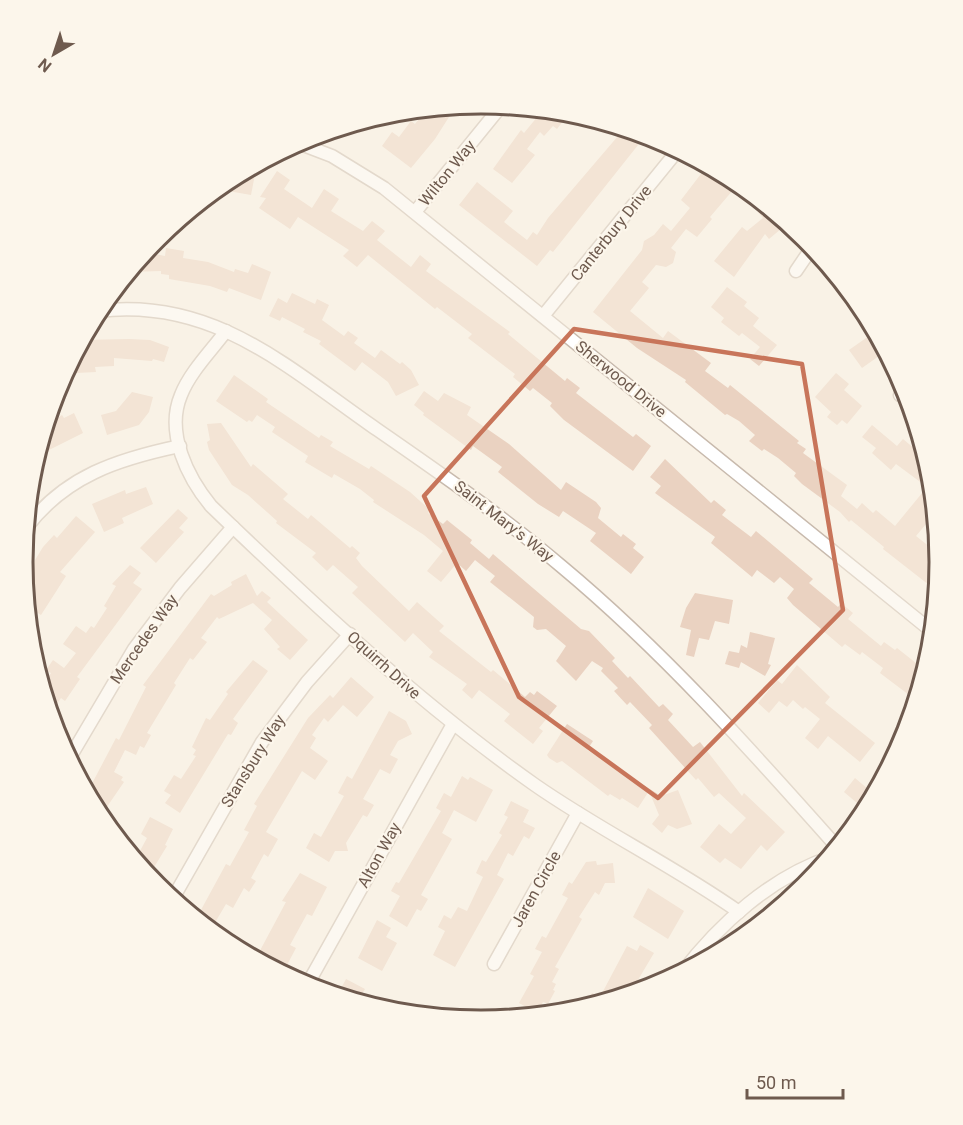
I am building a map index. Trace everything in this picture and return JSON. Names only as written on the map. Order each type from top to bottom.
[{"type":"street","name":"Wilton Way","points":[[415,212],[494,114]]},
{"type":"street","name":"Sherwood Drive","points":[[310,148],[350,166],[415,212],[925,626]]},
{"type":"street","name":"Canterbury Drive","points":[[543,316],[673,157]]},
{"type":"street","points":[[796,271],[807,254]]},
{"type":"street","name":"Saint Mary's Way","points":[[111,310],[164,311],[206,321],[226,331],[292,370],[465,490],[562,567],[631,628],[832,842]]},
{"type":"street","name":"Oquirrh Drive","points":[[226,331],[180,397],[177,428],[180,446],[196,486],[211,506],[350,634],[453,724],[578,813],[711,892],[739,912]]},
{"type":"street","points":[[36,517],[54,497],[92,472],[123,459],[180,446]]},
{"type":"street","name":"Mercedes Way","points":[[74,750],[134,649],[180,588],[233,527]]},
{"type":"street","name":"Stansbury Way","points":[[177,892],[262,742],[301,689],[350,634]]},
{"type":"street","name":"Alton Way","points":[[311,977],[453,724]]},
{"type":"street","name":"Jaren Circle","points":[[494,964],[578,813]]},
{"type":"street","points":[[699,955],[739,912],[786,879],[811,867]]},
{"type":"highlighted area","points":[[574,329],[802,364],[843,610],[658,798],[519,697],[424,496]]},
{"type":"building","points":[[450,115],[435,139],[411,168],[382,146],[392,132],[399,137],[411,121],[415,124],[419,119]]},
{"type":"building","points":[[537,118],[562,122],[557,129],[553,126],[544,136],[540,132],[527,149],[535,155],[512,183],[493,169],[521,130],[524,133]]},
{"type":"building","points":[[618,136],[640,143],[553,252],[550,250],[537,266],[459,205],[477,182],[513,211],[504,222],[527,240],[533,232],[537,235],[548,218]]},
{"type":"building","points":[[277,171],[290,180],[284,189],[312,208],[324,189],[339,199],[331,211],[363,231],[372,221],[385,231],[377,240],[411,267],[420,255],[431,264],[426,271],[510,332],[508,334],[565,381],[567,378],[580,388],[576,393],[633,437],[636,434],[651,446],[633,471],[564,420],[550,406],[552,403],[533,388],[530,391],[513,377],[515,374],[468,338],[472,334],[437,307],[435,309],[368,255],[357,267],[343,256],[349,250],[298,217],[290,229],[259,208],[266,198],[260,197]]},
{"type":"building","points":[[702,172],[732,191],[710,217],[712,219],[697,237],[686,229],[671,248],[676,252],[673,263],[666,267],[656,265],[642,282],[649,288],[630,311],[663,338],[668,331],[711,363],[705,371],[728,388],[730,385],[799,441],[797,443],[806,449],[803,453],[847,485],[841,496],[857,509],[862,503],[873,513],[876,510],[895,526],[924,491],[928,522],[916,536],[929,547],[929,585],[883,549],[884,547],[851,520],[849,522],[840,512],[802,484],[794,476],[796,473],[778,458],[764,449],[762,451],[749,441],[755,435],[739,421],[725,415],[685,382],[686,380],[637,348],[593,312],[642,250],[644,241],[654,235],[663,224],[671,231],[690,208],[681,200]]},
{"type":"building","points":[[255,175],[251,195],[230,191]]},
{"type":"building","points":[[760,211],[781,229],[769,239],[765,234],[734,277],[714,261],[742,227],[747,231],[763,218],[758,212]]},
{"type":"building","points":[[166,248],[184,251],[183,258],[208,262],[234,272],[235,269],[248,273],[252,264],[271,272],[261,300],[229,288],[227,292],[210,286],[169,279],[169,275],[161,274],[161,271],[140,272],[156,254],[165,256]]},
{"type":"building","points":[[727,287],[747,302],[744,306],[759,318],[753,326],[777,345],[759,366],[750,359],[760,347],[742,333],[739,336],[721,322],[724,318],[711,307]]},
{"type":"building","points":[[292,293],[315,304],[317,299],[329,305],[322,320],[344,336],[348,331],[358,338],[354,343],[375,358],[381,350],[400,364],[402,362],[411,370],[419,385],[396,396],[388,382],[362,362],[355,371],[319,344],[321,341],[303,332],[305,329],[282,317],[280,321],[269,316],[278,298],[287,303]]},
{"type":"building","points":[[869,336],[879,356],[862,368],[849,350]]},
{"type":"building","points":[[92,340],[150,340],[169,347],[164,362],[153,359],[152,361],[114,358],[114,366],[95,367],[96,372],[76,373]]},
{"type":"building","points":[[836,373],[849,384],[844,390],[862,406],[847,424],[842,420],[837,425],[827,417],[831,412],[815,397]]},
{"type":"building","points":[[234,375],[268,399],[266,402],[319,438],[321,435],[333,442],[330,446],[369,469],[371,466],[410,492],[430,510],[428,513],[443,524],[447,520],[472,540],[470,543],[489,559],[493,554],[581,629],[589,631],[615,658],[612,661],[628,678],[630,676],[659,707],[663,704],[673,714],[668,720],[693,747],[700,742],[742,796],[744,793],[785,832],[767,851],[761,845],[741,869],[725,858],[720,863],[700,847],[719,824],[731,834],[746,818],[719,793],[714,797],[698,778],[696,780],[649,728],[652,725],[630,702],[627,705],[614,691],[618,688],[601,671],[603,668],[592,661],[576,681],[556,661],[566,646],[546,629],[537,630],[533,627],[534,617],[490,582],[495,576],[475,560],[466,571],[457,563],[441,582],[427,571],[443,551],[424,535],[373,502],[374,500],[360,489],[334,474],[332,478],[305,462],[308,456],[272,432],[275,427],[257,415],[252,422],[249,420],[247,422],[216,401]]},
{"type":"building","points":[[424,391],[438,401],[444,393],[471,407],[467,415],[509,444],[561,490],[566,482],[596,502],[601,508],[598,518],[621,537],[623,534],[636,544],[633,548],[644,557],[631,574],[590,541],[596,533],[563,511],[559,517],[538,504],[498,472],[502,467],[473,446],[471,450],[423,415],[424,413],[414,405]]},
{"type":"building","points":[[132,392],[153,397],[149,412],[139,425],[107,435],[101,415],[116,411]]},
{"type":"building","points":[[74,413],[83,433],[47,451],[57,419],[62,415],[64,418]]},
{"type":"building","points":[[221,423],[251,467],[253,464],[288,494],[283,499],[308,519],[311,515],[350,548],[352,546],[360,553],[356,558],[362,566],[409,611],[417,602],[444,626],[439,631],[491,672],[493,670],[525,697],[530,692],[534,695],[537,691],[557,706],[539,728],[543,731],[533,744],[504,721],[510,714],[479,690],[472,699],[462,690],[467,684],[429,657],[433,652],[413,633],[405,642],[352,593],[358,587],[333,565],[327,571],[312,557],[316,553],[276,523],[277,521],[248,495],[232,485],[209,450],[207,442],[210,440],[207,424]]},
{"type":"building","points":[[872,425],[897,446],[903,439],[916,450],[922,484],[896,464],[891,470],[872,453],[876,448],[862,437]]},
{"type":"building","points":[[665,459],[711,503],[714,500],[726,510],[722,515],[751,537],[756,531],[813,579],[809,583],[838,607],[841,603],[853,613],[848,619],[881,646],[884,642],[895,650],[897,648],[918,665],[910,695],[880,673],[883,668],[862,652],[860,655],[845,644],[842,647],[793,605],[787,598],[794,589],[780,577],[774,583],[757,570],[752,577],[711,543],[715,537],[655,493],[661,486],[650,477]]},
{"type":"building","points":[[146,487],[153,504],[122,518],[124,523],[104,532],[92,504],[125,490],[126,494]]},
{"type":"building","points":[[178,509],[188,518],[179,528],[184,532],[156,563],[140,548]]},
{"type":"building","points":[[76,516],[95,532],[60,572],[66,576],[41,615],[36,612],[33,563],[54,535],[57,538]]},
{"type":"building","points":[[130,565],[141,573],[133,583],[142,589],[77,677],[80,679],[65,701],[61,698],[56,705],[48,678],[51,673],[46,670],[53,660],[64,668],[76,653],[63,644],[76,626],[86,633],[91,626],[94,628],[107,608],[104,606],[116,586],[112,584]]},
{"type":"building","points":[[246,574],[257,596],[262,591],[271,598],[267,602],[308,640],[290,660],[277,649],[280,647],[264,629],[272,620],[253,603],[219,619],[217,617],[201,638],[207,642],[193,660],[190,658],[174,683],[176,685],[147,733],[151,735],[144,748],[140,746],[136,755],[125,750],[114,772],[123,777],[121,780],[124,782],[106,808],[92,784],[116,738],[119,740],[146,687],[143,685],[211,594],[214,596],[232,585],[231,582]]},
{"type":"building","points":[[695,593],[733,600],[729,624],[715,621],[709,640],[699,638],[694,657],[686,655],[691,630],[680,627],[686,608]]},
{"type":"building","points":[[750,632],[775,638],[768,664],[771,665],[765,676],[741,662],[739,668],[725,664],[729,651],[739,653],[741,645],[747,648]]},
{"type":"building","points":[[253,660],[268,671],[233,719],[238,723],[231,735],[228,734],[180,813],[165,803],[171,795],[164,791],[174,775],[181,779],[196,756],[193,755],[196,750],[192,747],[206,718],[210,720],[228,694],[226,692]]},
{"type":"building","points":[[797,665],[830,697],[825,703],[875,743],[860,762],[828,736],[818,749],[805,738],[820,719],[793,700],[787,707],[779,701],[769,713],[758,703],[777,680],[782,684]]},
{"type":"building","points":[[351,677],[374,697],[357,717],[343,705],[328,722],[324,718],[312,735],[316,738],[310,748],[328,761],[315,780],[302,771],[266,832],[278,839],[268,857],[264,854],[251,878],[256,881],[249,892],[244,888],[233,908],[226,904],[215,923],[200,912],[226,864],[230,866],[249,832],[244,830],[257,806],[254,804],[308,718],[330,695],[333,698]]},
{"type":"building","points":[[389,711],[406,721],[412,734],[398,741],[390,755],[398,759],[390,774],[380,769],[363,799],[374,805],[367,817],[363,815],[346,843],[348,851],[335,851],[329,862],[306,848],[314,833],[321,837],[344,796],[338,793],[347,776],[352,779]]},
{"type":"building","points":[[567,724],[593,741],[587,750],[661,796],[678,790],[692,824],[677,829],[668,825],[662,833],[652,824],[659,815],[649,791],[638,808],[622,798],[620,800],[610,794],[608,796],[562,761],[557,763],[549,758],[547,755]]},
{"type":"building","points":[[462,776],[468,780],[470,777],[493,790],[476,822],[454,810],[442,833],[452,839],[421,895],[428,899],[421,911],[417,909],[407,927],[389,916],[400,896],[391,891],[396,882],[399,883],[441,811],[436,808],[444,793],[451,797]]},
{"type":"building","points":[[855,778],[868,789],[857,803],[844,792]]},
{"type":"building","points":[[511,801],[529,810],[523,822],[535,828],[529,839],[524,836],[513,856],[508,853],[497,875],[504,879],[455,967],[433,955],[445,931],[438,927],[444,915],[451,919],[458,907],[467,911],[483,877],[476,873],[482,860],[486,862],[502,835],[499,833],[508,817],[504,815]]},
{"type":"building","points":[[150,817],[173,829],[165,845],[167,846],[153,868],[139,852],[147,838],[141,834]]},
{"type":"building","points":[[596,861],[597,865],[613,863],[615,883],[605,883],[599,895],[595,892],[579,917],[582,919],[555,967],[559,969],[552,982],[556,984],[553,990],[555,991],[548,1004],[543,1002],[540,1007],[528,1008],[519,1003],[534,976],[530,974],[542,952],[535,949],[542,936],[546,938],[568,898],[562,895],[569,882],[572,884],[586,862]]},
{"type":"building","points":[[300,873],[327,887],[312,916],[307,914],[290,945],[296,948],[287,965],[259,952],[286,902],[282,901]]},
{"type":"building","points":[[648,888],[684,911],[668,939],[633,917]]},
{"type":"building","points":[[377,920],[391,928],[386,937],[397,943],[382,971],[358,958]]},
{"type":"building","points":[[640,945],[654,953],[636,983],[601,995],[627,946],[637,951]]},
{"type":"building","points":[[346,979],[365,989],[361,995],[341,988]]}]
